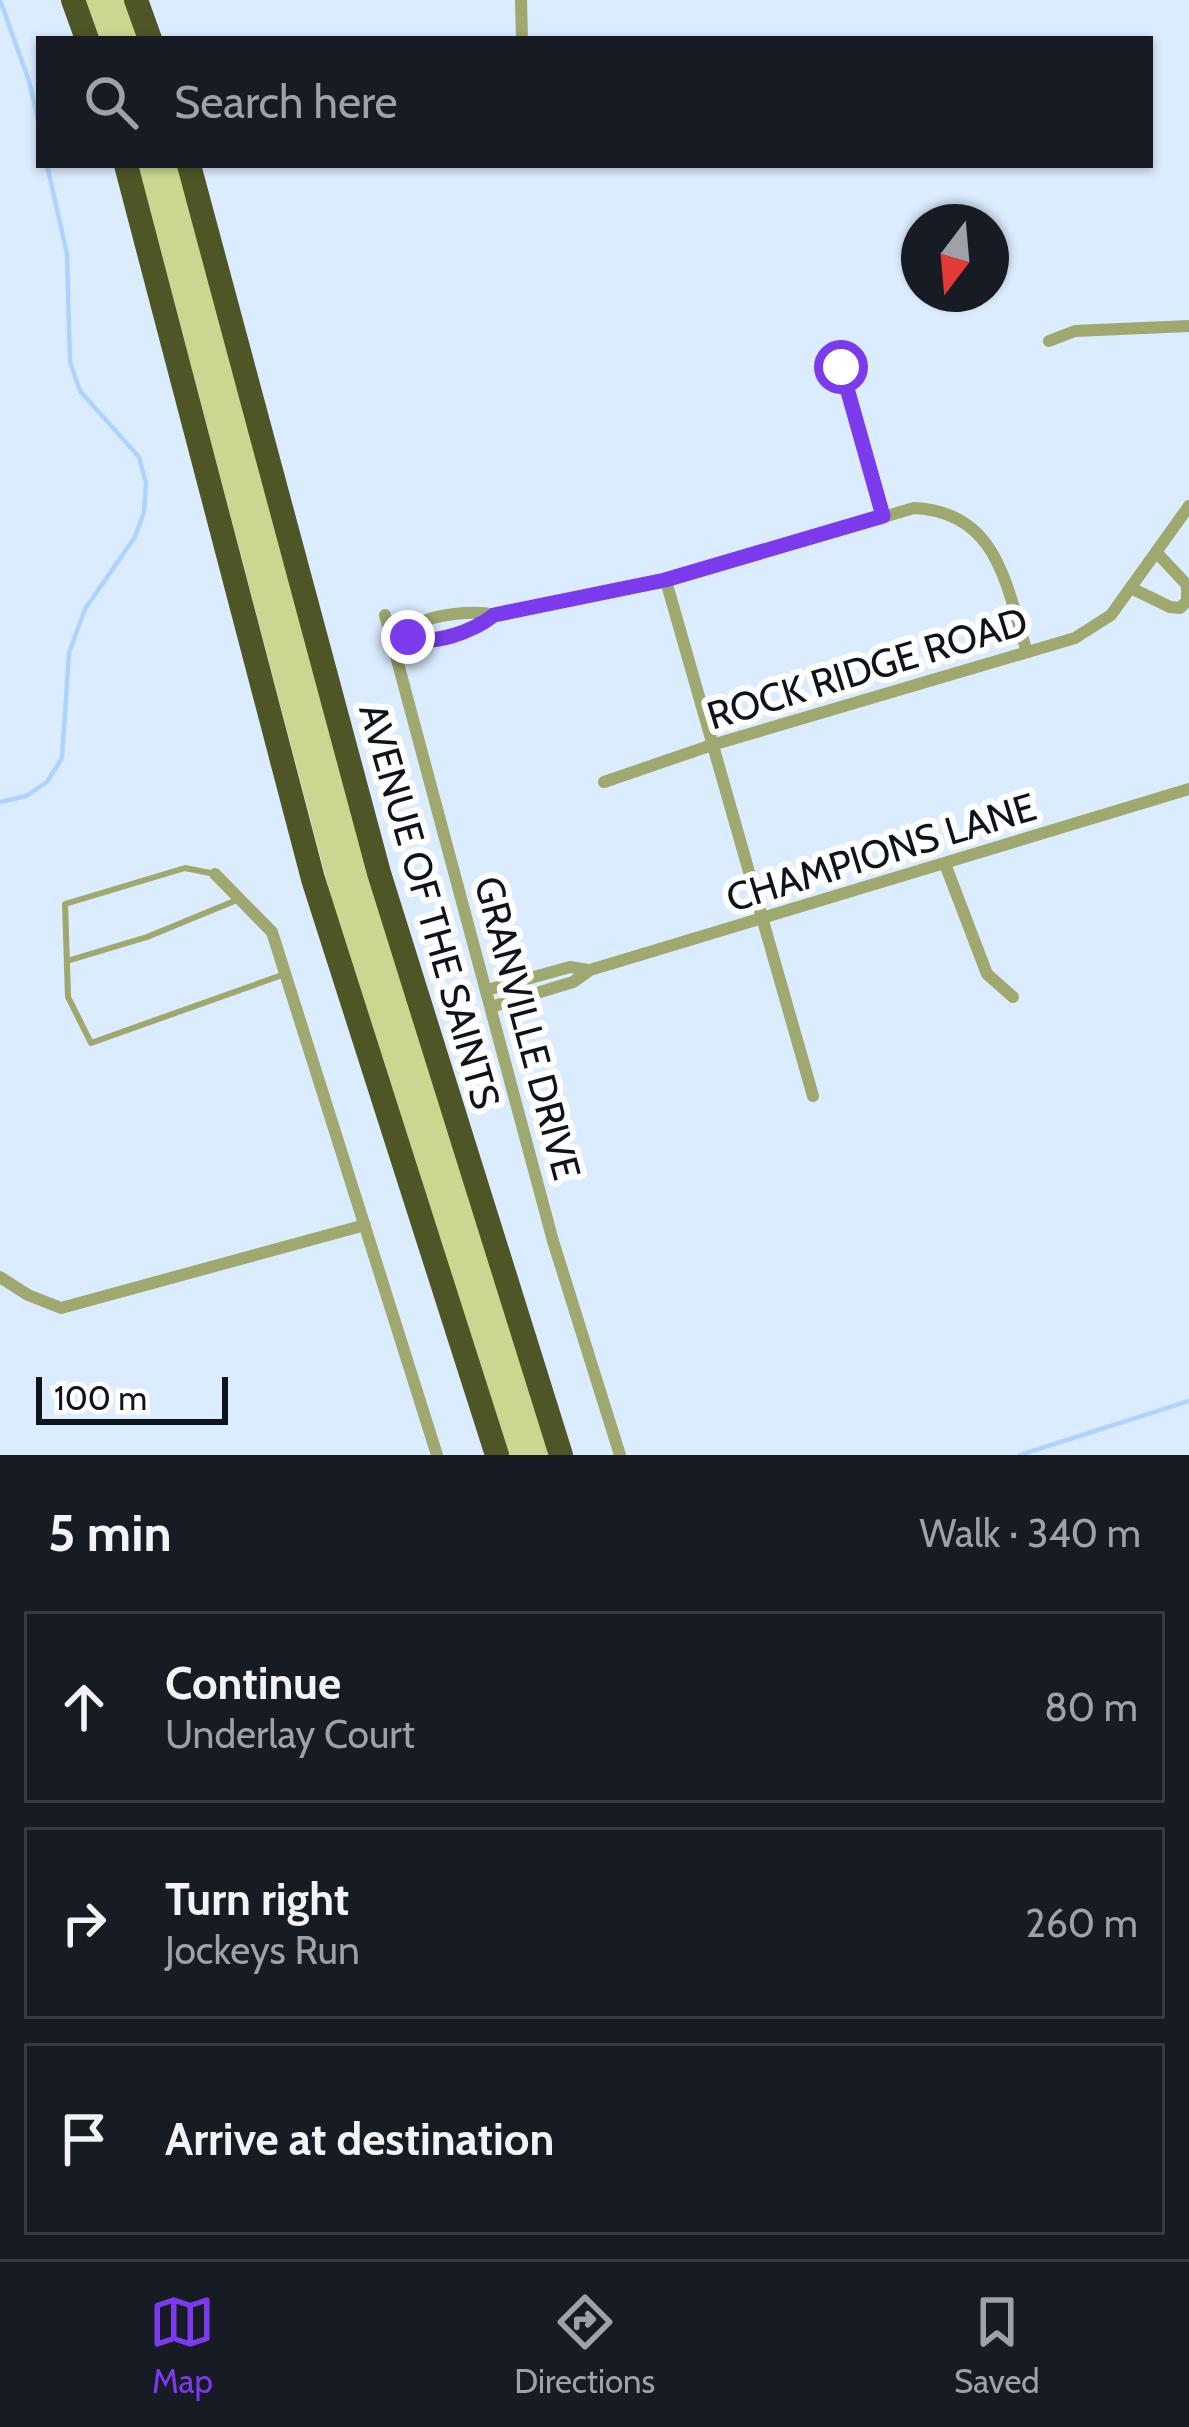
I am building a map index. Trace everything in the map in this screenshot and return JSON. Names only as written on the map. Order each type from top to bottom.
[{"type":"highway","points":[[73,0],[86,36]]},
{"type":"highway","points":[[136,0],[148,36]]},
{"type":"highway","points":[[127,168],[313,879],[497,1455]]},
{"type":"highway","name":"AVENUE OF THE SAINTS","points":[[190,168],[372,850],[561,1455]]},
{"type":"street","points":[[521,0],[523,36]]},
{"type":"street","points":[[1049,341],[1076,331],[1189,326]]},
{"type":"street","points":[[841,367],[883,516]]},
{"type":"street","name":"ROCK RIDGE ROAD","points":[[604,782],[712,745],[1075,638],[1111,615],[1189,506]]},
{"type":"street","points":[[392,640],[408,637],[416,626],[474,610],[494,615],[665,580],[914,508],[941,511],[982,536],[995,555],[1027,652]]},
{"type":"street","points":[[1133,589],[1170,608],[1180,608],[1187,601],[1186,585],[1157,553]]},
{"type":"street","points":[[665,580],[813,1096]]},
{"type":"street","name":"GRANVILLE DRIVE","points":[[386,615],[554,1241],[620,1455]]},
{"type":"street","name":"CHAMPIONS LANE","points":[[491,1007],[573,982],[590,970],[1189,789]]},
{"type":"street","points":[[945,864],[987,974],[1012,997]]},
{"type":"street","points":[[215,874],[272,932],[437,1455]]},
{"type":"street","name":"CHAMPIONS LANE","points":[[487,990],[570,967],[590,970]]},
{"type":"street","points":[[0,1277],[61,1308],[364,1225]]},
{"type":"lane","points":[[215,874],[185,868],[64,904],[68,997],[91,1043],[286,974]]},
{"type":"lane","points":[[67,961],[147,937],[240,898]]},
{"type":"green space","points":[[85,0],[127,0],[139,36],[99,36]]},
{"type":"green space","points":[[139,168],[181,168],[553,1455],[509,1455],[337,920]]},
{"type":"waterway","points":[[0,0],[36,112]]},
{"type":"waterway","points":[[0,802],[26,796],[47,782],[62,758],[69,653],[85,609],[135,537],[144,512],[146,483],[139,457],[80,391],[70,362],[67,254],[48,168]]},
{"type":"waterway","points":[[1020,1455],[1189,1401]]},
{"type":"route","points":[[408,637],[421,642],[480,626],[494,615],[665,580],[883,516],[841,367]]}]
